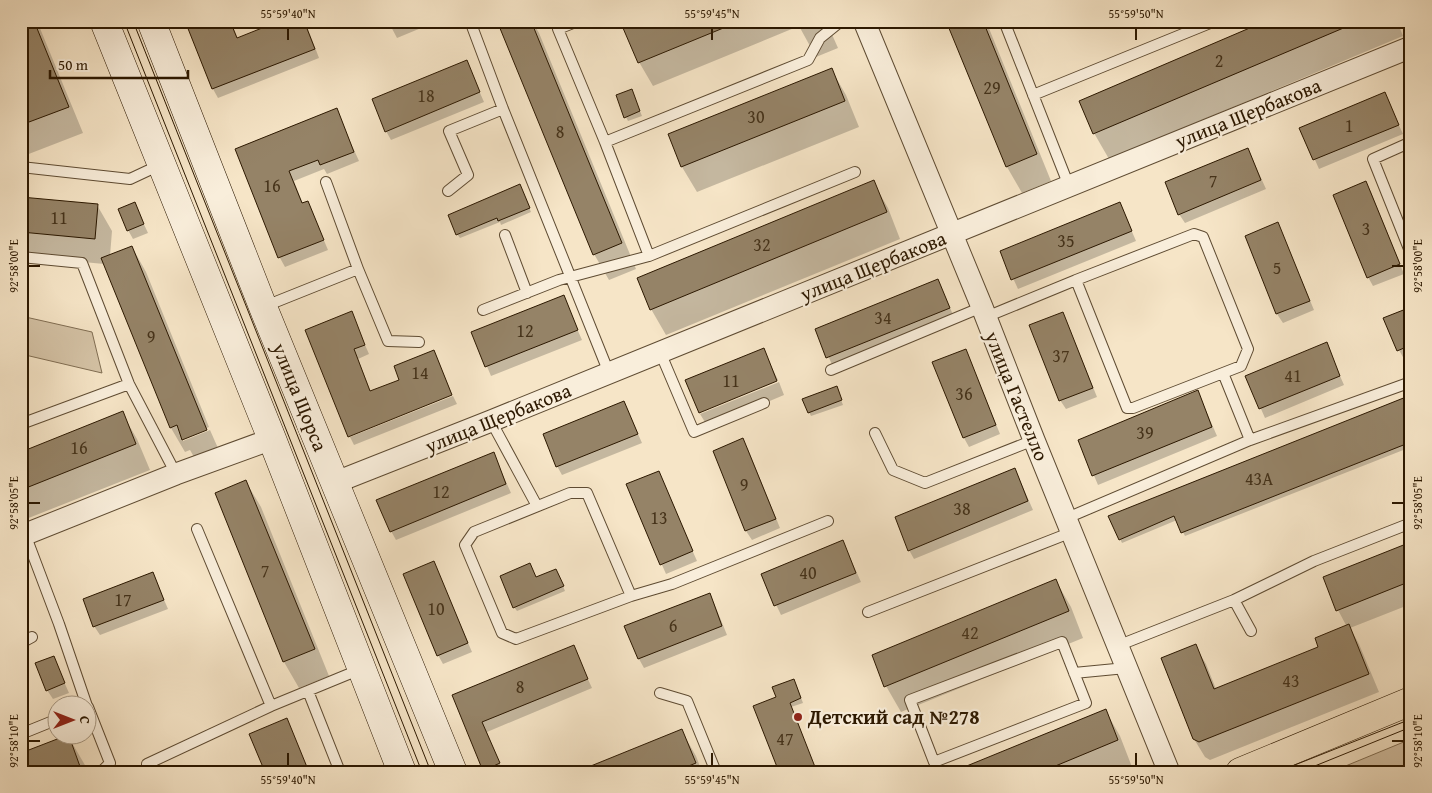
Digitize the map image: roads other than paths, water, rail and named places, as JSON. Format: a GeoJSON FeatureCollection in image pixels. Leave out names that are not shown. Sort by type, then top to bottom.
{"type":"FeatureCollection","features":[{"type":"Feature","properties":{"kind":"main road","name":"улица Щорса"},"geometry":{"type":"LineString","coordinates":[[104,21],[272,439],[402,772]]}},
{"type":"Feature","properties":{"kind":"main road","name":"улица Щорса"},"geometry":{"type":"LineString","coordinates":[[151,21],[263,307],[453,772]]}},
{"type":"Feature","properties":{"kind":"main road"},"geometry":{"type":"LineString","coordinates":[[1240,772],[1411,702]]}},
{"type":"Feature","properties":{"kind":"street","name":"улица Гастелло"},"geometry":{"type":"LineString","coordinates":[[864,21],[984,312],[1169,772]]}},
{"type":"Feature","properties":{"kind":"street","name":"улица Щербакова"},"geometry":{"type":"LineString","coordinates":[[334,483],[1411,47]]}},
{"type":"Feature","properties":{"kind":"street"},"geometry":{"type":"LineString","coordinates":[[23,535],[176,474],[272,439]]}},
{"type":"Feature","properties":{"kind":"lane"},"geometry":{"type":"LineString","coordinates":[[470,21],[503,109],[609,373]]}},
{"type":"Feature","properties":{"kind":"lane"},"geometry":{"type":"LineString","coordinates":[[578,21],[558,29],[605,142],[649,256]]}},
{"type":"Feature","properties":{"kind":"lane"},"geometry":{"type":"LineString","coordinates":[[605,142],[808,60],[820,38],[841,21]]}},
{"type":"Feature","properties":{"kind":"lane"},"geometry":{"type":"LineString","coordinates":[[1004,21],[1069,186]]}},
{"type":"Feature","properties":{"kind":"lane"},"geometry":{"type":"LineString","coordinates":[[1033,96],[1215,21]]}},
{"type":"Feature","properties":{"kind":"lane"},"geometry":{"type":"LineString","coordinates":[[448,191],[468,175],[449,131],[503,109]]}},
{"type":"Feature","properties":{"kind":"lane"},"geometry":{"type":"LineString","coordinates":[[1411,142],[1373,159],[1411,254]]}},
{"type":"Feature","properties":{"kind":"lane"},"geometry":{"type":"LineString","coordinates":[[21,167],[130,179],[162,164]]}},
{"type":"Feature","properties":{"kind":"lane"},"geometry":{"type":"LineString","coordinates":[[483,310],[559,280],[649,256],[855,172]]}},
{"type":"Feature","properties":{"kind":"lane"},"geometry":{"type":"LineString","coordinates":[[326,182],[358,269],[388,341],[419,342]]}},
{"type":"Feature","properties":{"kind":"lane"},"geometry":{"type":"LineString","coordinates":[[831,370],[984,312],[1076,280],[1194,234],[1203,237],[1248,349],[1242,366],[1132,408],[1127,408],[1076,280]]}},
{"type":"Feature","properties":{"kind":"lane"},"geometry":{"type":"LineString","coordinates":[[504,235],[527,293]]}},
{"type":"Feature","properties":{"kind":"lane"},"geometry":{"type":"LineString","coordinates":[[21,257],[82,263],[129,384],[176,474]]}},
{"type":"Feature","properties":{"kind":"lane"},"geometry":{"type":"LineString","coordinates":[[263,307],[358,269]]}},
{"type":"Feature","properties":{"kind":"lane"},"geometry":{"type":"LineString","coordinates":[[660,352],[694,432],[764,403]]}},
{"type":"Feature","properties":{"kind":"lane"},"geometry":{"type":"LineString","coordinates":[[1223,373],[1250,440]]}},
{"type":"Feature","properties":{"kind":"lane"},"geometry":{"type":"LineString","coordinates":[[868,612],[1070,525],[1250,440],[1411,382]]}},
{"type":"Feature","properties":{"kind":"lane"},"geometry":{"type":"LineString","coordinates":[[21,424],[129,384]]}},
{"type":"Feature","properties":{"kind":"lane"},"geometry":{"type":"LineString","coordinates":[[491,421],[537,506]]}},
{"type":"Feature","properties":{"kind":"lane"},"geometry":{"type":"LineString","coordinates":[[875,433],[893,470],[925,483],[1034,440]]}},
{"type":"Feature","properties":{"kind":"lane"},"geometry":{"type":"LineString","coordinates":[[631,596],[587,493],[570,493],[474,532],[465,545],[502,633],[516,639],[631,596],[672,584],[828,521]]}},
{"type":"Feature","properties":{"kind":"lane"},"geometry":{"type":"LineString","coordinates":[[1117,646],[1234,600],[1314,561],[1411,522]]}},
{"type":"Feature","properties":{"kind":"lane"},"geometry":{"type":"LineString","coordinates":[[197,529],[270,706]]}},
{"type":"Feature","properties":{"kind":"lane"},"geometry":{"type":"LineString","coordinates":[[23,535],[59,624],[84,696]]}},
{"type":"Feature","properties":{"kind":"lane"},"geometry":{"type":"LineString","coordinates":[[1234,600],[1251,631]]}},
{"type":"Feature","properties":{"kind":"lane"},"geometry":{"type":"LineString","coordinates":[[21,643],[32,637]]}},
{"type":"Feature","properties":{"kind":"lane"},"geometry":{"type":"LineString","coordinates":[[1062,642],[1074,673],[1086,704],[934,762],[910,700],[1062,642]]}},
{"type":"Feature","properties":{"kind":"lane"},"geometry":{"type":"LineString","coordinates":[[1074,673],[1126,668]]}},
{"type":"Feature","properties":{"kind":"lane"},"geometry":{"type":"LineString","coordinates":[[150,772],[147,764],[270,706],[362,669]]}},
{"type":"Feature","properties":{"kind":"lane"},"geometry":{"type":"LineString","coordinates":[[308,691],[340,772]]}},
{"type":"Feature","properties":{"kind":"lane"},"geometry":{"type":"LineString","coordinates":[[660,693],[687,700],[716,772]]}},
{"type":"Feature","properties":{"kind":"lane"},"geometry":{"type":"LineString","coordinates":[[21,734],[48,723]]}},
{"type":"Feature","properties":{"kind":"lane"},"geometry":{"type":"LineString","coordinates":[[98,734],[110,764],[101,772]]}},
{"type":"Feature","properties":{"kind":"tram line"},"geometry":{"type":"LineString","coordinates":[[124,21],[422,772]]}},
{"type":"Feature","properties":{"kind":"tram line"},"geometry":{"type":"LineString","coordinates":[[133,21],[431,772]]}},
{"type":"Feature","properties":{"kind":"tram line"},"geometry":{"type":"LineString","coordinates":[[1277,772],[1411,719]]}},
{"type":"Feature","properties":{"kind":"tram line"},"geometry":{"type":"LineString","coordinates":[[1300,772],[1411,727]]}},
{"type":"Feature","properties":{"kind":"place","name":"Детский сад №278"},"geometry":{"type":"Point","coordinates":[798,717]}}]}
